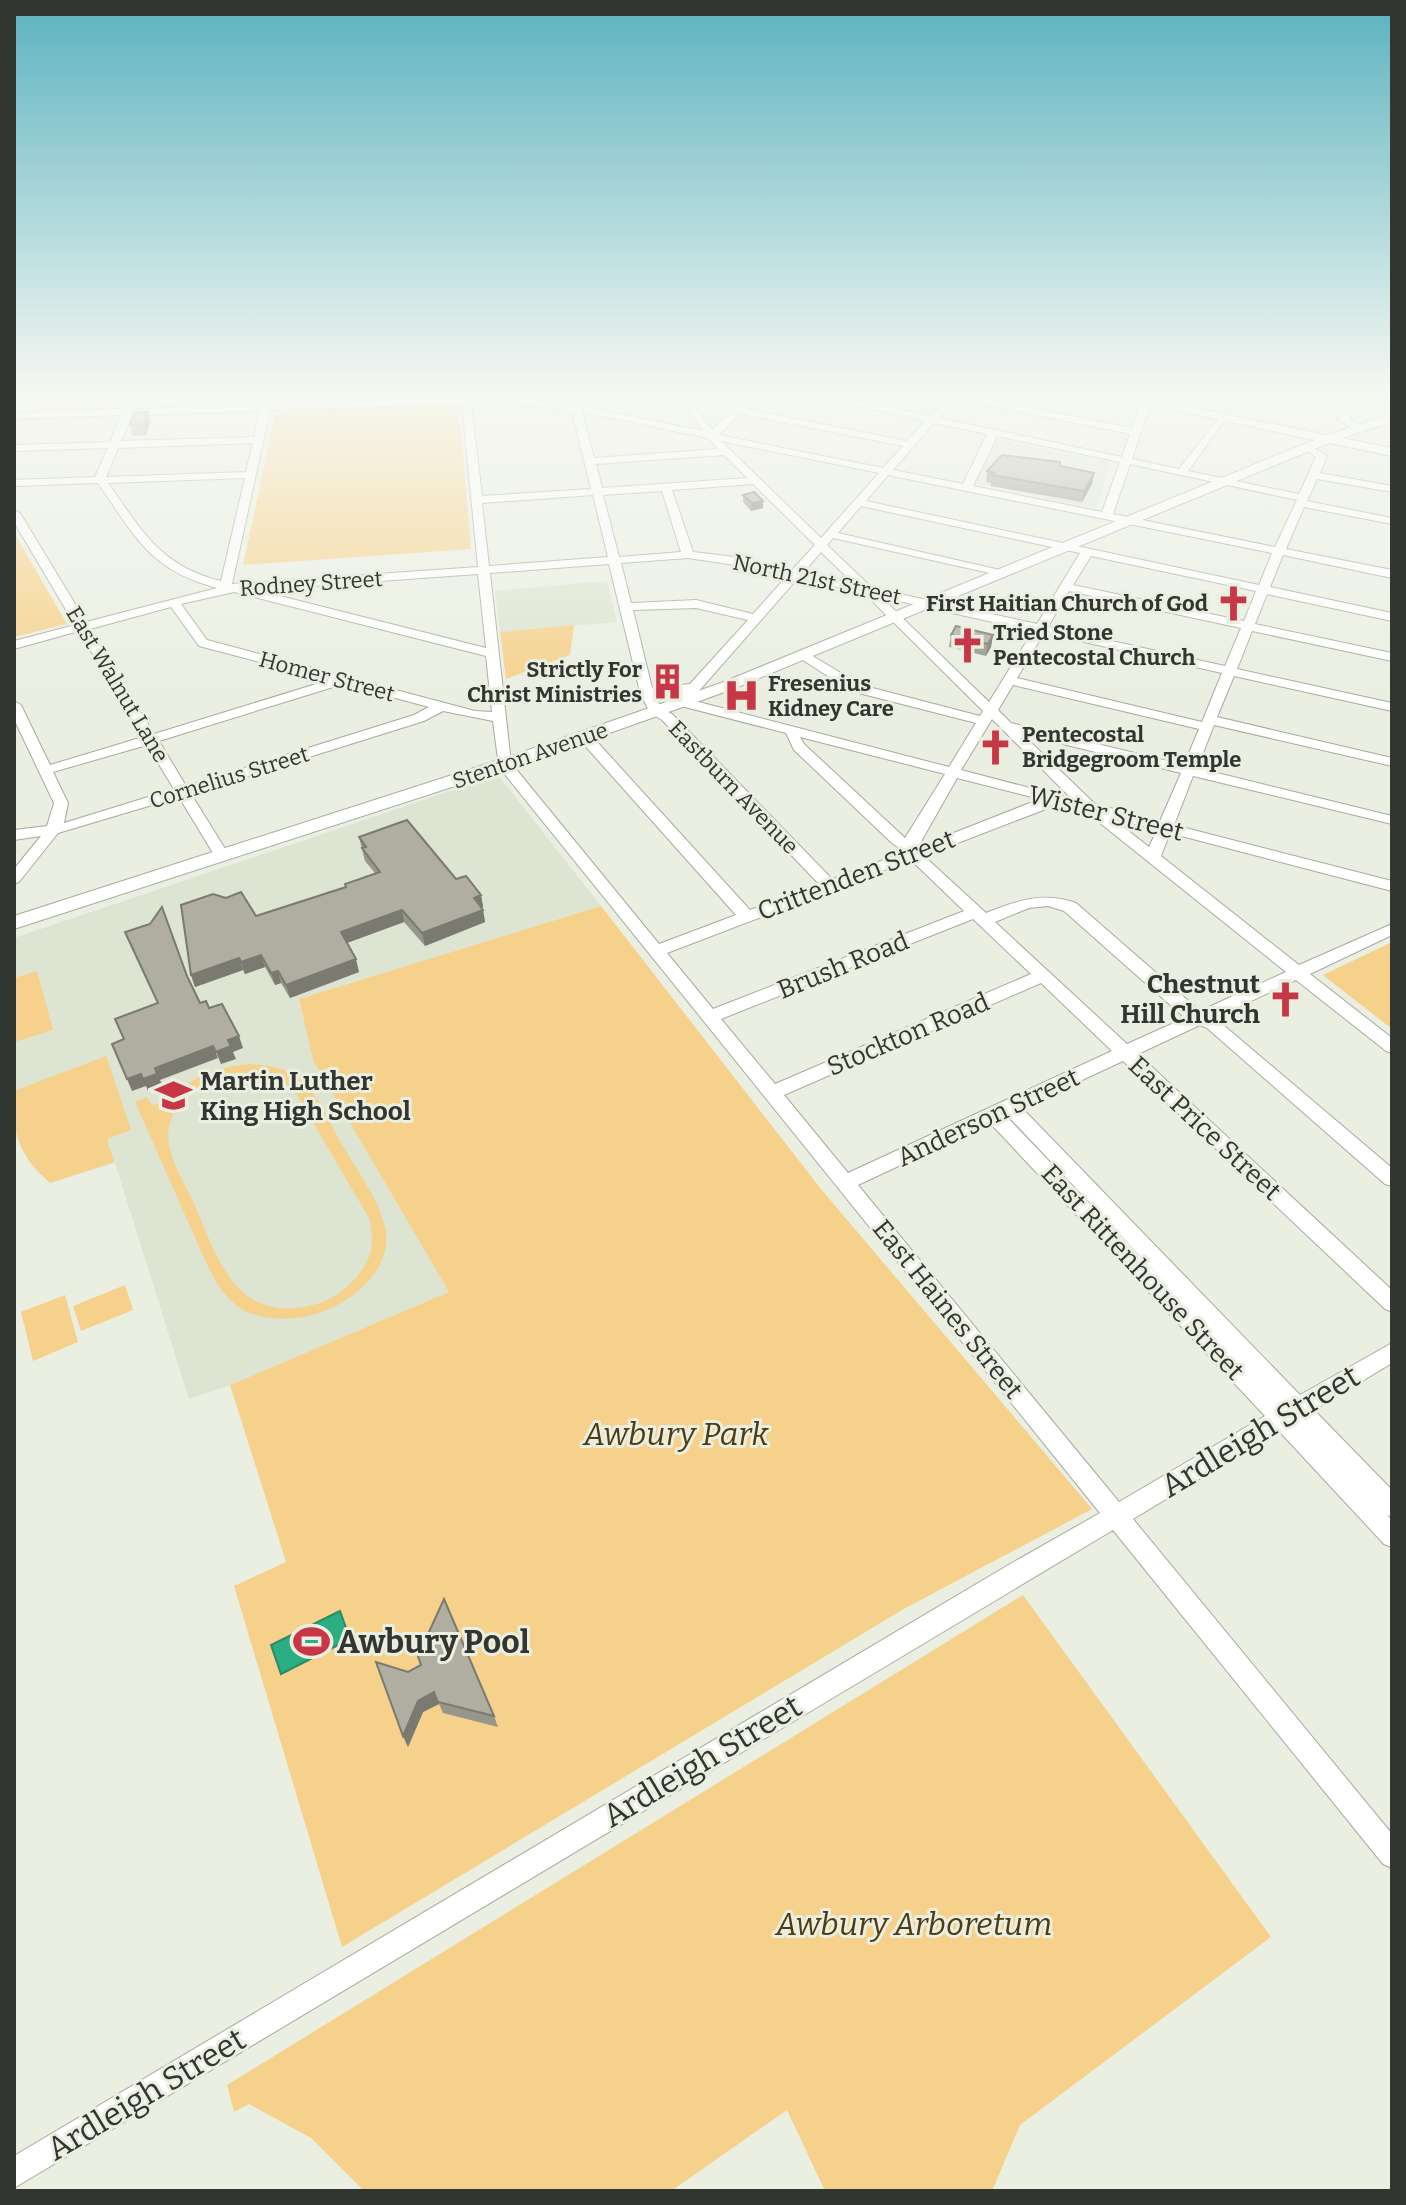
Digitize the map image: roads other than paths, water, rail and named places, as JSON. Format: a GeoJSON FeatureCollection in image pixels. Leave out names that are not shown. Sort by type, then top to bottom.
{"type":"FeatureCollection","features":[{"type":"Feature","properties":{"kind":"main road","name":"Stenton Avenue"},"geometry":{"type":"LineString","coordinates":[[14,923],[504,764],[682,702],[1196,493]]}},
{"type":"Feature","properties":{"kind":"street"},"geometry":{"type":"LineString","coordinates":[[109,493],[151,551],[176,570],[199,581],[225,589],[263,592],[494,654]]}},
{"type":"Feature","properties":{"kind":"street"},"geometry":{"type":"LineString","coordinates":[[225,589],[246,493]]}},
{"type":"Feature","properties":{"kind":"street"},"geometry":{"type":"LineString","coordinates":[[475,493],[504,764]]}},
{"type":"Feature","properties":{"kind":"street"},"geometry":{"type":"LineString","coordinates":[[476,500],[584,493]]}},
{"type":"Feature","properties":{"kind":"street","name":"Eastburn Avenue"},"geometry":{"type":"LineString","coordinates":[[598,493],[647,692],[655,710],[667,717],[829,885]]}},
{"type":"Feature","properties":{"kind":"street"},"geometry":{"type":"LineString","coordinates":[[668,493],[688,555]]}},
{"type":"Feature","properties":{"kind":"street"},"geometry":{"type":"LineString","coordinates":[[771,493],[824,539],[988,716]]}},
{"type":"Feature","properties":{"kind":"street"},"geometry":{"type":"LineString","coordinates":[[682,702],[865,493]]}},
{"type":"Feature","properties":{"kind":"street"},"geometry":{"type":"LineString","coordinates":[[996,493],[1392,574]]}},
{"type":"Feature","properties":{"kind":"street"},"geometry":{"type":"LineString","coordinates":[[1107,515],[1115,493]]}},
{"type":"Feature","properties":{"kind":"street"},"geometry":{"type":"LineString","coordinates":[[1273,493],[1392,521]]}},
{"type":"Feature","properties":{"kind":"street"},"geometry":{"type":"LineString","coordinates":[[1153,857],[1305,493]]}},
{"type":"Feature","properties":{"kind":"street"},"geometry":{"type":"LineString","coordinates":[[857,502],[1392,617]]}},
{"type":"Feature","properties":{"kind":"street","name":"East Walnut Lane"},"geometry":{"type":"LineString","coordinates":[[14,513],[221,855]]}},
{"type":"Feature","properties":{"kind":"street"},"geometry":{"type":"LineString","coordinates":[[824,539],[1003,572]]}},
{"type":"Feature","properties":{"kind":"street"},"geometry":{"type":"LineString","coordinates":[[912,850],[952,773],[1087,552]]}},
{"type":"Feature","properties":{"kind":"street","name":"North 21st Street"},"geometry":{"type":"LineString","coordinates":[[614,560],[688,555],[735,561],[1392,707]]}},
{"type":"Feature","properties":{"kind":"street","name":"Rodney Street"},"geometry":{"type":"LineString","coordinates":[[263,592],[614,560]]}},
{"type":"Feature","properties":{"kind":"street"},"geometry":{"type":"LineString","coordinates":[[199,581],[230,572],[263,592]]}},
{"type":"Feature","properties":{"kind":"street"},"geometry":{"type":"LineString","coordinates":[[194,597],[200,590],[199,581]]}},
{"type":"Feature","properties":{"kind":"street"},"geometry":{"type":"LineString","coordinates":[[1066,587],[1392,657]]}},
{"type":"Feature","properties":{"kind":"street","name":"Rodney Street"},"geometry":{"type":"LineString","coordinates":[[14,645],[225,589]]}},
{"type":"Feature","properties":{"kind":"street","name":"Homer Street"},"geometry":{"type":"LineString","coordinates":[[174,603],[203,643],[441,706],[499,717]]}},
{"type":"Feature","properties":{"kind":"street"},"geometry":{"type":"LineString","coordinates":[[626,607],[696,604],[755,618]]}},
{"type":"Feature","properties":{"kind":"street"},"geometry":{"type":"LineString","coordinates":[[801,655],[856,688],[988,716],[1007,726],[1392,820]]}},
{"type":"Feature","properties":{"kind":"street"},"geometry":{"type":"LineString","coordinates":[[707,675],[719,681],[736,682]]}},
{"type":"Feature","properties":{"kind":"street"},"geometry":{"type":"LineString","coordinates":[[46,770],[315,691],[342,680]]}},
{"type":"Feature","properties":{"kind":"street"},"geometry":{"type":"LineString","coordinates":[[1010,680],[1392,762]]}},
{"type":"Feature","properties":{"kind":"street"},"geometry":{"type":"LineString","coordinates":[[647,692],[695,688]]}},
{"type":"Feature","properties":{"kind":"street","name":"Wister Street"},"geometry":{"type":"LineString","coordinates":[[682,702],[1392,886]]}},
{"type":"Feature","properties":{"kind":"street"},"geometry":{"type":"LineString","coordinates":[[14,705],[61,803],[58,820],[52,830],[14,879]]}},
{"type":"Feature","properties":{"kind":"street","name":"Cornelius Street"},"geometry":{"type":"LineString","coordinates":[[14,835],[52,830],[183,791],[419,718],[441,706]]}},
{"type":"Feature","properties":{"kind":"street"},"geometry":{"type":"LineString","coordinates":[[1007,726],[1090,808],[1392,1047]]}},
{"type":"Feature","properties":{"kind":"street","name":"East Price Street"},"geometry":{"type":"LineString","coordinates":[[793,732],[799,747],[1392,1303]]}},
{"type":"Feature","properties":{"kind":"street"},"geometry":{"type":"LineString","coordinates":[[584,736],[747,917]]}},
{"type":"Feature","properties":{"kind":"street","name":"East Haines Street"},"geometry":{"type":"LineString","coordinates":[[504,764],[659,950],[844,1183],[1392,1855]]}},
{"type":"Feature","properties":{"kind":"street","name":"Crittenden Street"},"geometry":{"type":"LineString","coordinates":[[659,950],[912,850],[1041,806],[1051,798]]}},
{"type":"Feature","properties":{"kind":"street","name":"Brush Road"},"geometry":{"type":"LineString","coordinates":[[710,1017],[980,916],[1035,900],[1059,902],[1076,912],[1190,1013],[1213,1024],[1392,1179]]}},
{"type":"Feature","properties":{"kind":"street","name":"Anderson Street"},"geometry":{"type":"LineString","coordinates":[[844,1183],[1392,929]]}},
{"type":"Feature","properties":{"kind":"street","name":"Stockton Road"},"geometry":{"type":"LineString","coordinates":[[773,1092],[1043,976]]}},
{"type":"Feature","properties":{"kind":"street","name":"East Rittenhouse Street"},"geometry":{"type":"LineString","coordinates":[[1001,1110],[1289,1413],[1392,1536]]}},
{"type":"Feature","properties":{"kind":"street","name":"Ardleigh Street"},"geometry":{"type":"LineString","coordinates":[[14,2173],[999,1583],[1392,1352]]}},
{"type":"Feature","properties":{"kind":"street","name":"East Rittenhouse Street"},"geometry":{"type":"LineString","coordinates":[[1289,1413],[1392,1506]]}},
{"type":"Feature","properties":{"kind":"place","name":"First Haitian Church of God"},"geometry":{"type":"Point","coordinates":[1234,603]}},
{"type":"Feature","properties":{"kind":"place","name":"Tried Stone Pentecostal Church"},"geometry":{"type":"Point","coordinates":[967,645]}},
{"type":"Feature","properties":{"kind":"place","name":"Strictly For Christ Ministries"},"geometry":{"type":"Point","coordinates":[668,682]}},
{"type":"Feature","properties":{"kind":"place","name":"Fresenius Kidney Care"},"geometry":{"type":"Point","coordinates":[742,696]}},
{"type":"Feature","properties":{"kind":"place","name":"Pentecostal Bridgegroom Temple"},"geometry":{"type":"Point","coordinates":[996,747]}},
{"type":"Feature","properties":{"kind":"place","name":"Chestnut Hill Church"},"geometry":{"type":"Point","coordinates":[1286,999]}},
{"type":"Feature","properties":{"kind":"place","name":"Martin Luther King High School"},"geometry":{"type":"Point","coordinates":[174,1096]}},
{"type":"Feature","properties":{"kind":"place","name":"Awbury Pool"},"geometry":{"type":"Point","coordinates":[311,1642]}},
{"type":"Feature","properties":{"kind":"park label","name":"Awbury Park"},"geometry":{"type":"Point","coordinates":[676,1434]}},
{"type":"Feature","properties":{"kind":"park label","name":"Awbury Arboretum"},"geometry":{"type":"Point","coordinates":[914,1924]}}]}
